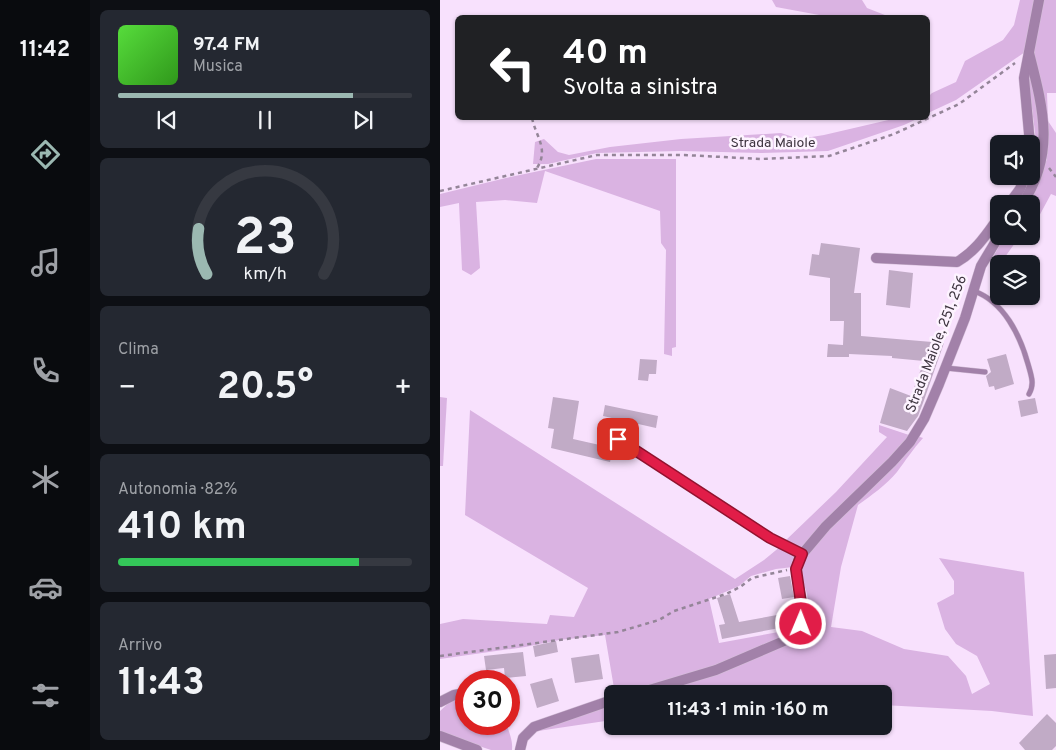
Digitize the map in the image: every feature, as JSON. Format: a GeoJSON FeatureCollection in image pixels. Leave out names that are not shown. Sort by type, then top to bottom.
{"type":"FeatureCollection","features":[{"type":"Feature","properties":{"kind":"street"},"geometry":{"type":"LineString","coordinates":[[1029,135],[1024,78],[1038,0]]}},
{"type":"Feature","properties":{"kind":"street"},"geometry":{"type":"LineString","coordinates":[[1028,195],[1039,169],[1045,144],[1044,122],[1039,92],[1029,54]]}},
{"type":"Feature","properties":{"kind":"street"},"geometry":{"type":"LineString","coordinates":[[876,258],[957,262],[968,256],[978,247],[990,230]]}},
{"type":"Feature","properties":{"kind":"street","name":"Strada Maiole, 251, 256"},"geometry":{"type":"LineString","coordinates":[[796,569],[802,554],[826,526],[910,442],[924,419],[965,318],[981,266],[994,245]]}},
{"type":"Feature","properties":{"kind":"street"},"geometry":{"type":"LineString","coordinates":[[666,685],[716,670],[792,638],[801,624],[802,610],[796,569]]}},
{"type":"Feature","properties":{"kind":"street"},"geometry":{"type":"LineString","coordinates":[[440,702],[455,695]]}},
{"type":"Feature","properties":{"kind":"street"},"geometry":{"type":"LineString","coordinates":[[520,750],[523,738],[534,727],[604,703]]}},
{"type":"Feature","properties":{"kind":"street"},"geometry":{"type":"LineString","coordinates":[[440,736],[477,750]]}},
{"type":"Feature","properties":{"kind":"lane"},"geometry":{"type":"LineString","coordinates":[[974,291],[995,305],[1009,319],[1019,335],[1033,384],[1029,394]]}},
{"type":"Feature","properties":{"kind":"lane"},"geometry":{"type":"LineString","coordinates":[[945,368],[985,372]]}},
{"type":"Feature","properties":{"kind":"lane"},"geometry":{"type":"LineString","coordinates":[[618,439],[770,538],[802,554]]}},
{"type":"Feature","properties":{"kind":"path","name":"Strada Maiole"},"geometry":{"type":"LineString","coordinates":[[930,117],[959,104],[1029,54]]}},
{"type":"Feature","properties":{"kind":"path"},"geometry":{"type":"LineString","coordinates":[[533,120],[541,141],[542,159],[537,168]]}},
{"type":"Feature","properties":{"kind":"path","name":"Strada Maiole"},"geometry":{"type":"LineString","coordinates":[[440,191],[597,155],[684,155],[761,158],[829,156],[894,134],[924,120]]}},
{"type":"Feature","properties":{"kind":"path"},"geometry":{"type":"LineString","coordinates":[[440,656],[618,632],[659,620],[674,611],[726,594],[752,578],[776,571],[796,569]]}},
{"type":"Feature","properties":{"kind":"shaded area"},"geometry":{"type":"Polygon","coordinates":[[[772,0],[862,0],[867,8],[885,15],[819,15],[776,7],[772,0]]]}},
{"type":"Feature","properties":{"kind":"shaded area"},"geometry":{"type":"Polygon","coordinates":[[[1020,0],[1035,0],[1025,52],[956,100],[930,112],[930,95],[956,82],[965,61],[1003,40],[1014,25],[1020,0]]]}},
{"type":"Feature","properties":{"kind":"shaded area"},"geometry":{"type":"Polygon","coordinates":[[[1042,0],[1056,0],[1056,93],[1047,93],[1048,121],[1056,133],[1056,196],[1051,194],[1040,214],[1040,195],[1033,195],[1037,185],[1040,185],[1040,178],[1047,159],[1040,151],[1040,135],[1035,135],[1028,77],[1042,0]]]}},
{"type":"Feature","properties":{"kind":"shaded area"},"geometry":{"type":"Polygon","coordinates":[[[888,120],[915,120],[828,151],[597,153],[548,164],[533,164],[535,142],[544,139],[558,152],[569,155],[610,147],[681,139],[781,133],[799,139],[888,120]]]}},
{"type":"Feature","properties":{"kind":"shaded area"},"geometry":{"type":"Polygon","coordinates":[[[596,159],[676,159],[676,347],[672,348],[672,356],[664,354],[666,250],[661,243],[660,211],[545,171],[537,203],[505,200],[476,202],[480,268],[471,275],[462,270],[459,203],[440,207],[440,194],[596,159]]]}},
{"type":"Feature","properties":{"kind":"shaded area"},"geometry":{"type":"Polygon","coordinates":[[[1000,245],[1014,245],[1006,255],[994,255],[1000,245]]]}},
{"type":"Feature","properties":{"kind":"shaded area"},"geometry":{"type":"Polygon","coordinates":[[[440,397],[447,398],[443,466],[440,466],[440,397]]]}},
{"type":"Feature","properties":{"kind":"shaded area"},"geometry":{"type":"Polygon","coordinates":[[[470,410],[735,579],[781,546],[799,554],[793,567],[776,569],[751,576],[739,586],[709,599],[719,643],[795,629],[789,636],[688,677],[661,685],[613,685],[605,635],[559,640],[525,647],[440,659],[440,624],[463,619],[547,624],[550,615],[574,617],[588,588],[465,515],[470,410]]]}},
{"type":"Feature","properties":{"kind":"shaded area"},"geometry":{"type":"Polygon","coordinates":[[[879,425],[909,435],[908,439],[801,551],[784,542],[836,492],[887,437],[879,432],[879,425]]]}},
{"type":"Feature","properties":{"kind":"shaded area"},"geometry":{"type":"Polygon","coordinates":[[[917,436],[923,438],[884,486],[858,505],[841,567],[831,627],[862,631],[904,649],[948,656],[966,676],[972,694],[990,684],[977,656],[956,644],[945,629],[937,603],[954,594],[954,581],[939,558],[1024,572],[1033,716],[992,711],[892,705],[892,685],[675,685],[718,672],[805,625],[809,609],[807,594],[799,569],[804,555],[917,436]]]}},
{"type":"Feature","properties":{"kind":"shaded area"},"geometry":{"type":"Polygon","coordinates":[[[455,700],[455,735],[510,735],[512,750],[491,750],[440,733],[440,711],[455,700]]]}},
{"type":"Feature","properties":{"kind":"shaded area"},"geometry":{"type":"Polygon","coordinates":[[[604,706],[604,721],[538,731],[541,728],[604,706]]]}},
{"type":"Feature","properties":{"kind":"building"},"geometry":{"type":"Polygon","coordinates":[[[821,243],[860,248],[854,293],[861,293],[861,336],[944,343],[918,416],[907,431],[880,423],[890,388],[911,396],[924,361],[892,358],[892,356],[849,354],[849,357],[827,357],[828,344],[843,345],[844,321],[830,321],[830,278],[809,275],[812,254],[819,255],[821,243]]]}},
{"type":"Feature","properties":{"kind":"building"},"geometry":{"type":"Polygon","coordinates":[[[889,270],[913,273],[910,308],[886,305],[889,270]]]}},
{"type":"Feature","properties":{"kind":"building"},"geometry":{"type":"Polygon","coordinates":[[[1006,354],[1014,384],[995,390],[994,386],[989,387],[986,376],[991,372],[987,359],[1006,354]]]}},
{"type":"Feature","properties":{"kind":"building"},"geometry":{"type":"Polygon","coordinates":[[[640,359],[657,360],[656,374],[649,374],[648,381],[638,380],[640,359]]]}},
{"type":"Feature","properties":{"kind":"building"},"geometry":{"type":"Polygon","coordinates":[[[553,397],[579,401],[573,439],[613,448],[610,462],[551,448],[554,429],[548,428],[553,397]]]}},
{"type":"Feature","properties":{"kind":"building"},"geometry":{"type":"Polygon","coordinates":[[[1035,398],[1038,413],[1021,417],[1018,401],[1035,398]]]}},
{"type":"Feature","properties":{"kind":"building"},"geometry":{"type":"Polygon","coordinates":[[[605,405],[658,416],[656,428],[603,416],[605,405]]]}},
{"type":"Feature","properties":{"kind":"building"},"geometry":{"type":"Polygon","coordinates":[[[790,576],[794,597],[782,599],[778,578],[790,576]]]}},
{"type":"Feature","properties":{"kind":"building"},"geometry":{"type":"Polygon","coordinates":[[[730,594],[739,622],[788,613],[790,626],[722,639],[719,625],[725,624],[717,598],[730,594]]]}},
{"type":"Feature","properties":{"kind":"building"},"geometry":{"type":"Polygon","coordinates":[[[556,641],[558,652],[535,657],[533,646],[556,641]]]}},
{"type":"Feature","properties":{"kind":"building"},"geometry":{"type":"Polygon","coordinates":[[[523,652],[526,676],[520,677],[520,670],[504,670],[504,668],[486,670],[484,656],[523,652]]]}},
{"type":"Feature","properties":{"kind":"building"},"geometry":{"type":"Polygon","coordinates":[[[599,654],[603,679],[575,683],[571,658],[599,654]]]}},
{"type":"Feature","properties":{"kind":"building"},"geometry":{"type":"Polygon","coordinates":[[[1056,654],[1056,688],[1046,689],[1044,655],[1056,654]]]}},
{"type":"Feature","properties":{"kind":"building"},"geometry":{"type":"Polygon","coordinates":[[[552,678],[559,701],[537,708],[530,684],[552,678]]]}},
{"type":"Feature","properties":{"kind":"building"},"geometry":{"type":"Polygon","coordinates":[[[1047,714],[1056,723],[1056,746],[1052,750],[1025,750],[1019,743],[1047,714]]]}},
{"type":"Feature","properties":{"kind":"route"},"geometry":{"type":"LineString","coordinates":[[618,439],[770,538],[802,554],[796,569],[801,596],[801,624]]}}]}
